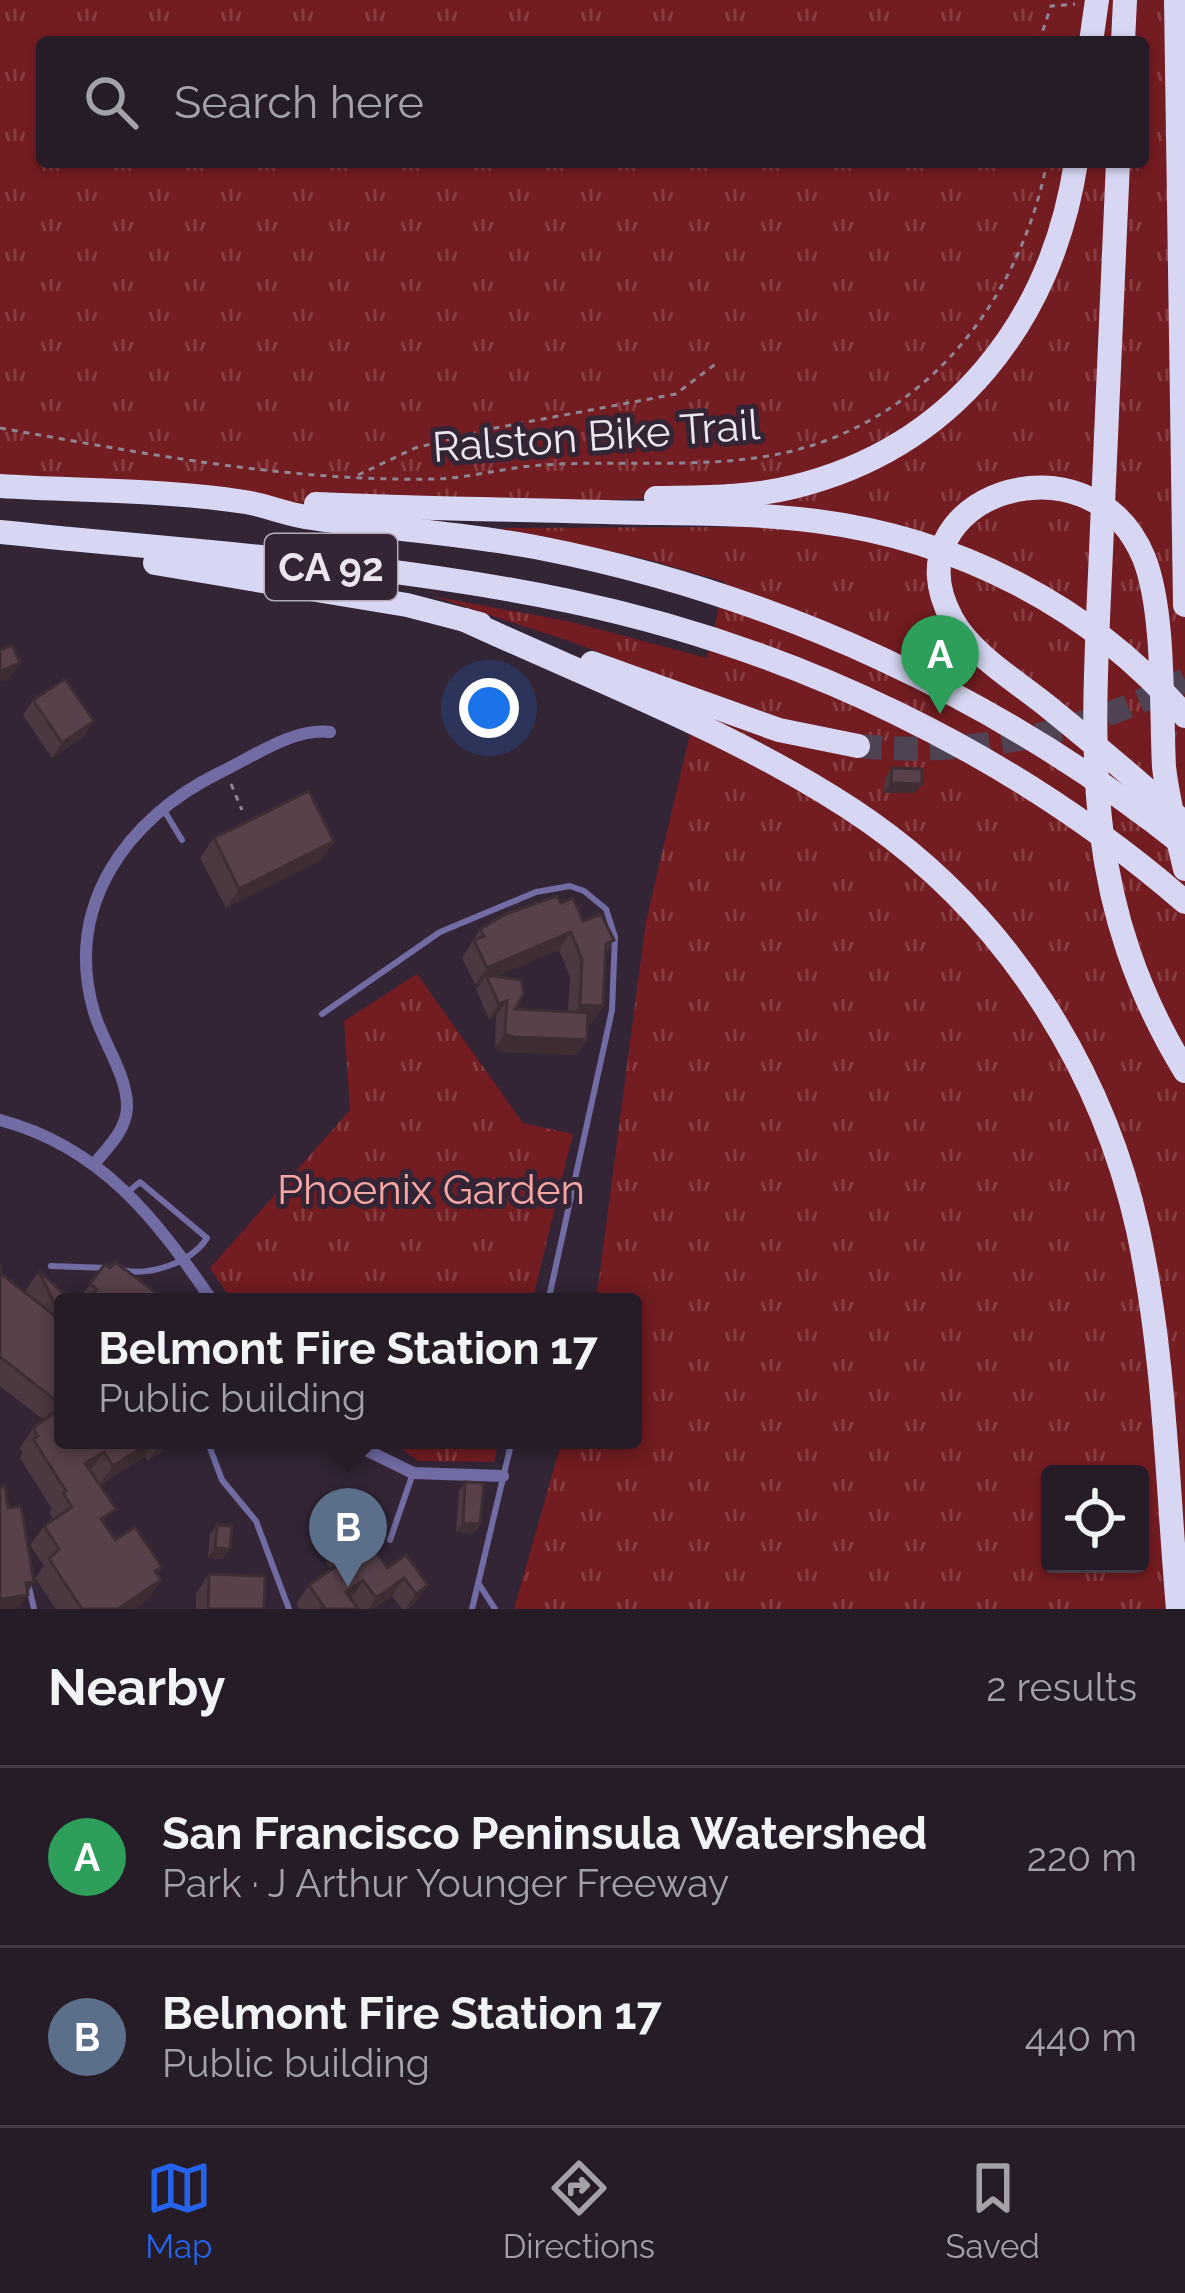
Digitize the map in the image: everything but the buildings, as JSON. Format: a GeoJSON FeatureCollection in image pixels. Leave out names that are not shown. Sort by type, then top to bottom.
{"type":"FeatureCollection","features":[{"type":"Feature","properties":{"kind":"highway"},"geometry":{"type":"LineString","coordinates":[[1092,36],[1096,0]]}},
{"type":"Feature","properties":{"kind":"highway"},"geometry":{"type":"LineString","coordinates":[[1123,36],[1125,0]]}},
{"type":"Feature","properties":{"kind":"highway"},"geometry":{"type":"LineString","coordinates":[[1176,0],[1185,605]]}},
{"type":"Feature","properties":{"kind":"highway"},"geometry":{"type":"LineString","coordinates":[[460,507],[761,493],[822,478],[878,455],[945,411],[1011,338],[1051,264],[1075,168]]}},
{"type":"Feature","properties":{"kind":"highway"},"geometry":{"type":"LineString","coordinates":[[1118,168],[1094,752],[1100,834],[1130,954],[1185,1071]]}},
{"type":"Feature","properties":{"kind":"highway","name":"CA 92"},"geometry":{"type":"LineString","coordinates":[[0,486],[245,502],[303,517],[448,533],[558,552],[651,575],[775,615],[876,656],[995,717],[1084,772],[1185,846]]}},
{"type":"Feature","properties":{"kind":"highway"},"geometry":{"type":"LineString","coordinates":[[1185,824],[1124,768],[980,652],[955,624],[942,592],[942,564],[950,537],[974,507],[1012,488],[1056,488],[1093,500],[1131,534],[1153,592],[1167,790],[1185,869]]}},
{"type":"Feature","properties":{"kind":"highway"},"geometry":{"type":"LineString","coordinates":[[245,502],[768,517],[846,525],[911,541],[983,567],[1065,610],[1130,659],[1185,716]]}},
{"type":"Feature","properties":{"kind":"highway"},"geometry":{"type":"LineString","coordinates":[[0,535],[15,543],[392,602],[465,620],[765,726],[858,746]]}},
{"type":"Feature","properties":{"kind":"highway","name":"CA 92"},"geometry":{"type":"LineString","coordinates":[[0,535],[472,583],[686,631],[825,681],[957,745],[1082,822],[1185,902]]}},
{"type":"Feature","properties":{"kind":"highway"},"geometry":{"type":"LineString","coordinates":[[465,620],[785,770],[858,814],[953,892],[1021,971],[1085,1078],[1110,1135],[1134,1214],[1159,1355],[1178,1609]]}},
{"type":"Feature","properties":{"kind":"street"},"geometry":{"type":"LineString","coordinates":[[95,1163],[119,1132],[127,1106],[122,1079],[89,992],[91,928],[100,890],[116,856],[136,830],[193,787],[307,732],[330,731]]}},
{"type":"Feature","properties":{"kind":"street"},"geometry":{"type":"LineString","coordinates":[[0,1120],[47,1136],[95,1163],[128,1192],[206,1293]]}},
{"type":"Feature","properties":{"kind":"street"},"geometry":{"type":"LineString","coordinates":[[361,1449],[413,1473],[503,1476]]}},
{"type":"Feature","properties":{"kind":"lane"},"geometry":{"type":"LineString","coordinates":[[163,808],[182,840]]}},
{"type":"Feature","properties":{"kind":"lane"},"geometry":{"type":"LineString","coordinates":[[322,1014],[440,932],[536,892],[570,886],[606,909],[616,937],[612,1010],[550,1293]]}},
{"type":"Feature","properties":{"kind":"lane"},"geometry":{"type":"LineString","coordinates":[[51,1266],[139,1274],[193,1256],[207,1238],[140,1182],[128,1192]]}},
{"type":"Feature","properties":{"kind":"lane"},"geometry":{"type":"LineString","coordinates":[[210,1449],[222,1480],[256,1520],[289,1609]]}},
{"type":"Feature","properties":{"kind":"lane"},"geometry":{"type":"LineString","coordinates":[[472,1609],[510,1449]]}},
{"type":"Feature","properties":{"kind":"lane"},"geometry":{"type":"LineString","coordinates":[[390,1540],[413,1473]]}},
{"type":"Feature","properties":{"kind":"lane"},"geometry":{"type":"LineString","coordinates":[[25,1565],[34,1609]]}},
{"type":"Feature","properties":{"kind":"lane"},"geometry":{"type":"LineString","coordinates":[[478,1584],[495,1609]]}},
{"type":"Feature","properties":{"kind":"path"},"geometry":{"type":"LineString","coordinates":[[1040,36],[1046,11],[1055,4]]}},
{"type":"Feature","properties":{"kind":"path","name":"Ralston Bike Trail"},"geometry":{"type":"LineString","coordinates":[[0,428],[243,467],[437,479],[547,464],[704,463],[778,454],[849,432],[913,393],[976,329],[1019,251],[1045,168]]}},
{"type":"Feature","properties":{"kind":"path"},"geometry":{"type":"LineString","coordinates":[[352,476],[415,448],[676,394],[718,362]]}},
{"type":"Feature","properties":{"kind":"path"},"geometry":{"type":"LineString","coordinates":[[228,779],[242,810]]}},
{"type":"Feature","properties":{"kind":"green space"},"geometry":{"type":"Polygon","coordinates":[[[0,0],[1185,0],[1185,1609],[514,1609],[559,1449],[642,1449],[642,1293],[597,1293],[646,921],[700,691],[432,596],[572,622],[707,658],[725,582],[642,558],[498,528],[738,527],[746,495],[418,507],[245,502],[0,486],[0,0]]]}},
{"type":"Feature","properties":{"kind":"green space","name":"Phoenix Garden"},"geometry":{"type":"Polygon","coordinates":[[[417,974],[523,1123],[573,1134],[534,1293],[227,1293],[210,1268],[350,1110],[344,1021],[417,974]]]}},
{"type":"Feature","properties":{"kind":"green space"},"geometry":{"type":"Polygon","coordinates":[[[401,1449],[497,1449],[494,1462],[418,1461],[401,1449]]]}},
{"type":"Feature","properties":{"kind":"tunnel"},"geometry":{"type":"LineString","coordinates":[[858,746],[944,748],[1026,737],[1106,715],[1185,680]]}},
{"type":"Feature","properties":{"kind":"place","name":"San Francisco Peninsula Watershed"},"geometry":{"type":"Point","coordinates":[940,714]}},
{"type":"Feature","properties":{"kind":"place","name":"Belmont Fire Station 17"},"geometry":{"type":"Point","coordinates":[348,1587]}}]}
